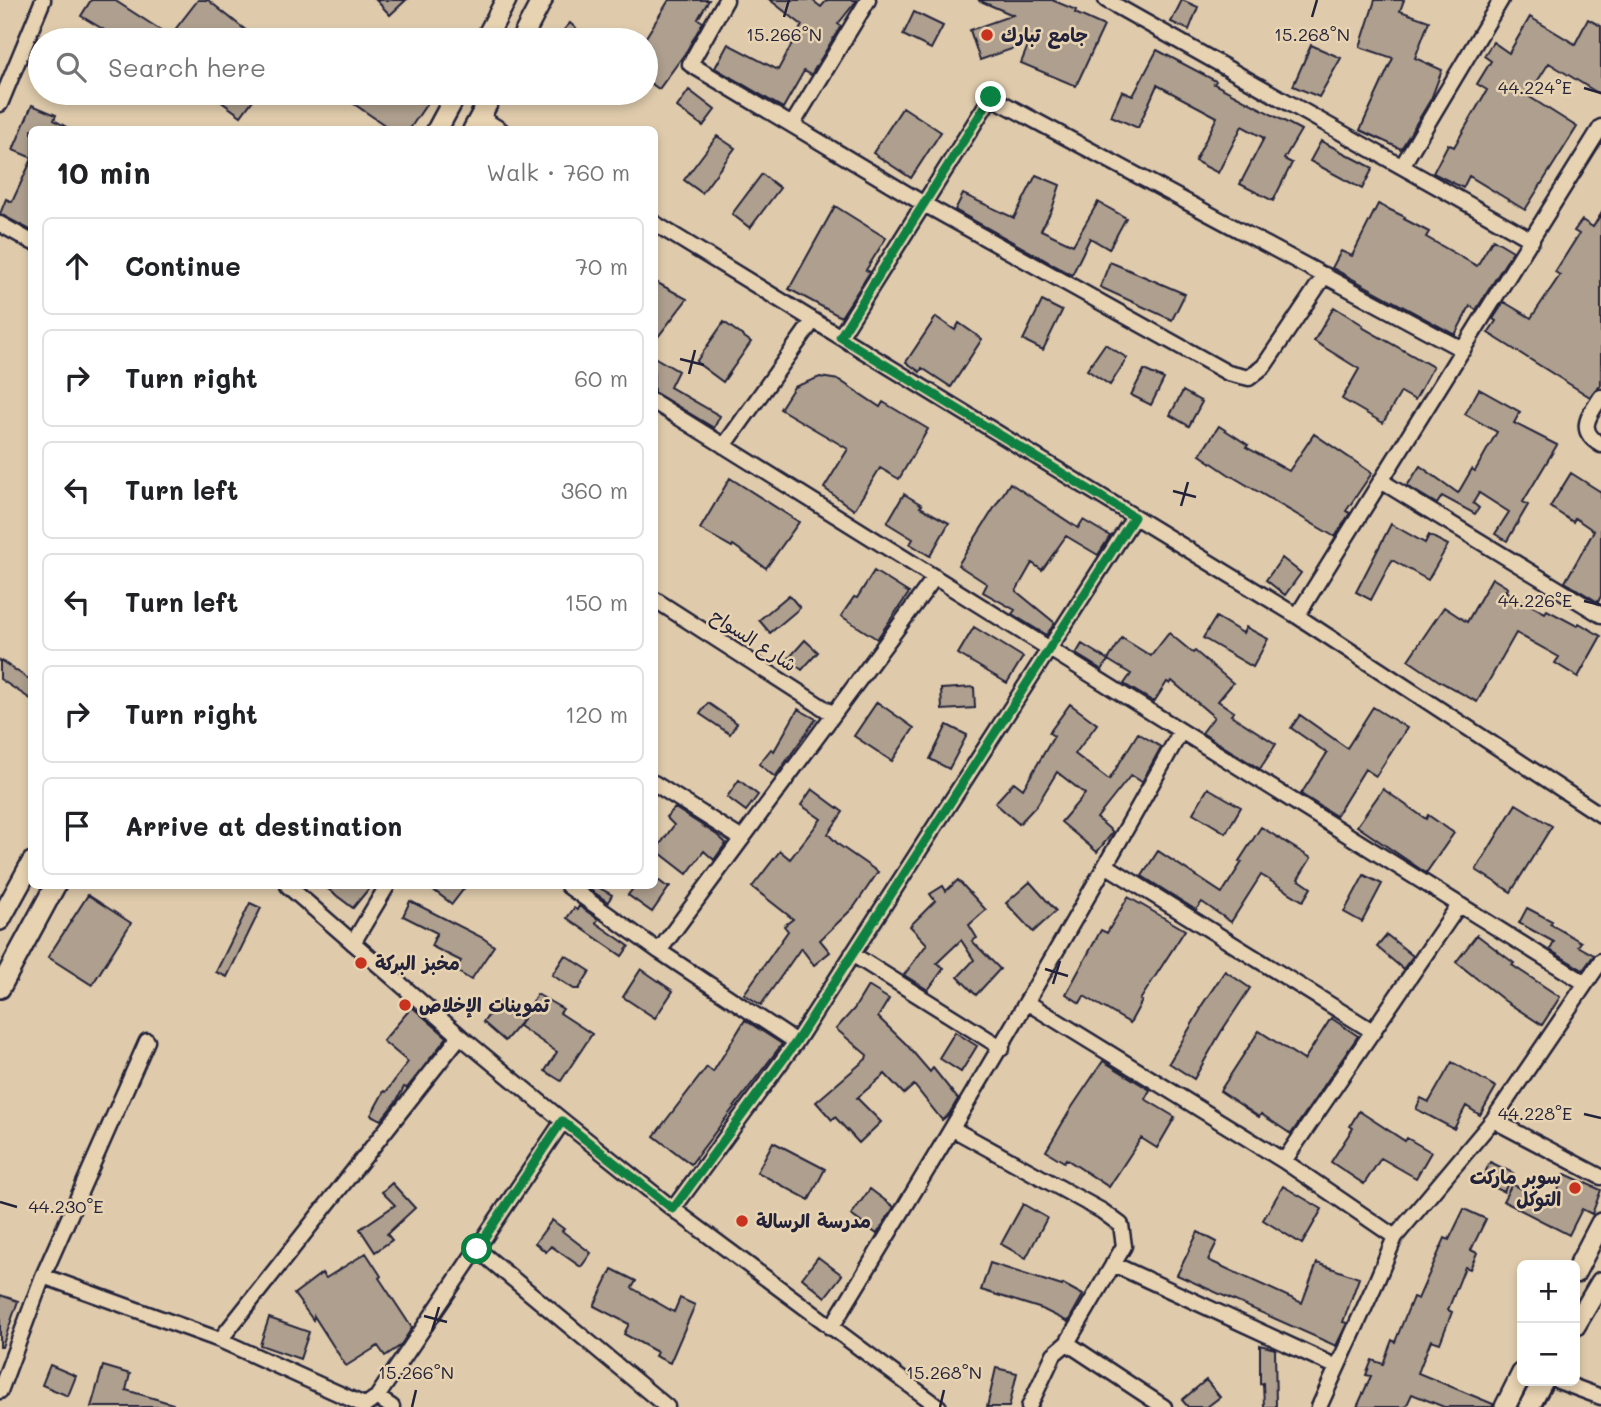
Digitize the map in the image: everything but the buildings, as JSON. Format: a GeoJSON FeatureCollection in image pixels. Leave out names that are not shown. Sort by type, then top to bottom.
{"type":"FeatureCollection","features":[{"type":"Feature","properties":{"kind":"street"},"geometry":{"type":"LineString","coordinates":[[31,28],[43,0]]}},
{"type":"Feature","properties":{"kind":"street"},"geometry":{"type":"LineString","coordinates":[[491,28],[506,0]]}},
{"type":"Feature","properties":{"kind":"street"},"geometry":{"type":"LineString","coordinates":[[527,28],[542,0]]}},
{"type":"Feature","properties":{"kind":"street"},"geometry":{"type":"LineString","coordinates":[[726,0],[690,64],[924,204],[1228,373],[1249,378],[1264,366],[1325,275]]}},
{"type":"Feature","properties":{"kind":"street"},"geometry":{"type":"LineString","coordinates":[[792,125],[867,0]]}},
{"type":"Feature","properties":{"kind":"street"},"geometry":{"type":"LineString","coordinates":[[1107,0],[1532,240]]}},
{"type":"Feature","properties":{"kind":"street"},"geometry":{"type":"LineString","coordinates":[[1402,166],[1499,4],[1483,0]]}},
{"type":"Feature","properties":{"kind":"street"},"geometry":{"type":"LineString","coordinates":[[0,104],[28,36]]}},
{"type":"Feature","properties":{"kind":"street"},"geometry":{"type":"LineString","coordinates":[[840,337],[991,97],[1463,350]]}},
{"type":"Feature","properties":{"kind":"street"},"geometry":{"type":"LineString","coordinates":[[439,126],[451,105]]}},
{"type":"Feature","properties":{"kind":"street"},"geometry":{"type":"LineString","coordinates":[[461,105],[476,123],[486,105]]}},
{"type":"Feature","properties":{"kind":"street"},"geometry":{"type":"LineString","coordinates":[[1297,616],[1601,127]]}},
{"type":"Feature","properties":{"kind":"street"},"geometry":{"type":"LineString","coordinates":[[0,224],[28,240]]}},
{"type":"Feature","properties":{"kind":"street"},"geometry":{"type":"LineString","coordinates":[[658,225],[1297,616],[1601,815]]}},
{"type":"Feature","properties":{"kind":"street"},"geometry":{"type":"LineString","coordinates":[[724,446],[813,321]]}},
{"type":"Feature","properties":{"kind":"street"},"geometry":{"type":"LineString","coordinates":[[1601,397],[1587,418],[1586,428],[1592,439],[1601,445]]}},
{"type":"Feature","properties":{"kind":"street"},"geometry":{"type":"LineString","coordinates":[[658,405],[1585,984]]}},
{"type":"Feature","properties":{"kind":"street"},"geometry":{"type":"LineString","coordinates":[[1381,481],[1601,615]]}},
{"type":"Feature","properties":{"kind":"street"},"geometry":{"type":"LineString","coordinates":[[673,1209],[796,1042],[1134,517]]}},
{"type":"Feature","properties":{"kind":"street"},"geometry":{"type":"LineString","coordinates":[[659,951],[935,577]]}},
{"type":"Feature","properties":{"kind":"street","name":"شارع السواح"},"geometry":{"type":"LineString","coordinates":[[658,602],[833,714]]}},
{"type":"Feature","properties":{"kind":"street"},"geometry":{"type":"LineString","coordinates":[[831,1328],[1002,1048],[1181,732]]}},
{"type":"Feature","properties":{"kind":"street"},"geometry":{"type":"LineString","coordinates":[[658,786],[743,839]]}},
{"type":"Feature","properties":{"kind":"street"},"geometry":{"type":"LineString","coordinates":[[1107,866],[1374,1032]]}},
{"type":"Feature","properties":{"kind":"street"},"geometry":{"type":"LineString","coordinates":[[0,920],[28,869]]}},
{"type":"Feature","properties":{"kind":"street"},"geometry":{"type":"LineString","coordinates":[[0,988],[53,889]]}},
{"type":"Feature","properties":{"kind":"street"},"geometry":{"type":"LineString","coordinates":[[291,889],[562,1121],[673,1209],[939,1407]]}},
{"type":"Feature","properties":{"kind":"street"},"geometry":{"type":"LineString","coordinates":[[353,943],[385,889]]}},
{"type":"Feature","properties":{"kind":"street"},"geometry":{"type":"LineString","coordinates":[[572,889],[659,951],[796,1042]]}},
{"type":"Feature","properties":{"kind":"street"},"geometry":{"type":"LineString","coordinates":[[1284,1161],[1459,905]]}},
{"type":"Feature","properties":{"kind":"street"},"geometry":{"type":"LineString","coordinates":[[852,954],[1002,1048]]}},
{"type":"Feature","properties":{"kind":"street"},"geometry":{"type":"LineString","coordinates":[[1320,1407],[1395,1237],[1493,1119],[1601,961]]}},
{"type":"Feature","properties":{"kind":"street"},"geometry":{"type":"LineString","coordinates":[[1028,1003],[1284,1161],[1395,1237]]}},
{"type":"Feature","properties":{"kind":"street"},"geometry":{"type":"LineString","coordinates":[[220,1340],[460,1036]]}},
{"type":"Feature","properties":{"kind":"street"},"geometry":{"type":"LineString","coordinates":[[0,1391],[43,1276],[148,1041]]}},
{"type":"Feature","properties":{"kind":"street"},"geometry":{"type":"LineString","coordinates":[[1493,1119],[1601,1177]]}},
{"type":"Feature","properties":{"kind":"street"},"geometry":{"type":"LineString","coordinates":[[368,1403],[477,1249],[562,1121]]}},
{"type":"Feature","properties":{"kind":"street"},"geometry":{"type":"LineString","coordinates":[[953,1129],[1101,1211],[1121,1225],[1124,1246],[1067,1343],[1054,1354],[1029,1407]]}},
{"type":"Feature","properties":{"kind":"street"},"geometry":{"type":"LineString","coordinates":[[1580,1263],[1601,1223]]}},
{"type":"Feature","properties":{"kind":"street"},"geometry":{"type":"LineString","coordinates":[[477,1249],[667,1407]]}},
{"type":"Feature","properties":{"kind":"street"},"geometry":{"type":"LineString","coordinates":[[1113,1264],[1337,1367]]}},
{"type":"Feature","properties":{"kind":"street"},"geometry":{"type":"LineString","coordinates":[[43,1276],[220,1340],[368,1403],[392,1407]]}},
{"type":"Feature","properties":{"kind":"street"},"geometry":{"type":"LineString","coordinates":[[1577,1323],[1601,1282]]}},
{"type":"Feature","properties":{"kind":"street"},"geometry":{"type":"LineString","coordinates":[[1067,1343],[1164,1407]]}},
{"type":"Feature","properties":{"kind":"street"},"geometry":{"type":"LineString","coordinates":[[1505,1407],[1517,1383]]}},
{"type":"Feature","properties":{"kind":"street"},"geometry":{"type":"LineString","coordinates":[[1530,1407],[1540,1386]]}},
{"type":"Feature","properties":{"kind":"street"},"geometry":{"type":"LineString","coordinates":[[1571,1386],[1601,1397]]}},
{"type":"Feature","properties":{"kind":"place","name":"جامع تبارك"},"geometry":{"type":"Point","coordinates":[987,35]}},
{"type":"Feature","properties":{"kind":"place","name":"مخبز البركة"},"geometry":{"type":"Point","coordinates":[361,963]}},
{"type":"Feature","properties":{"kind":"place","name":"تموينات الإخلاص"},"geometry":{"type":"Point","coordinates":[405,1005]}},
{"type":"Feature","properties":{"kind":"place","name":"سوبر ماركت التوكل"},"geometry":{"type":"Point","coordinates":[1575,1188]}},
{"type":"Feature","properties":{"kind":"place","name":"مدرسة الرسالة"},"geometry":{"type":"Point","coordinates":[742,1221]}},
{"type":"Feature","properties":{"kind":"route"},"geometry":{"type":"LineString","coordinates":[[477,1249],[562,1121],[673,1209],[796,1042],[1134,517],[840,337],[991,97]]}}]}
